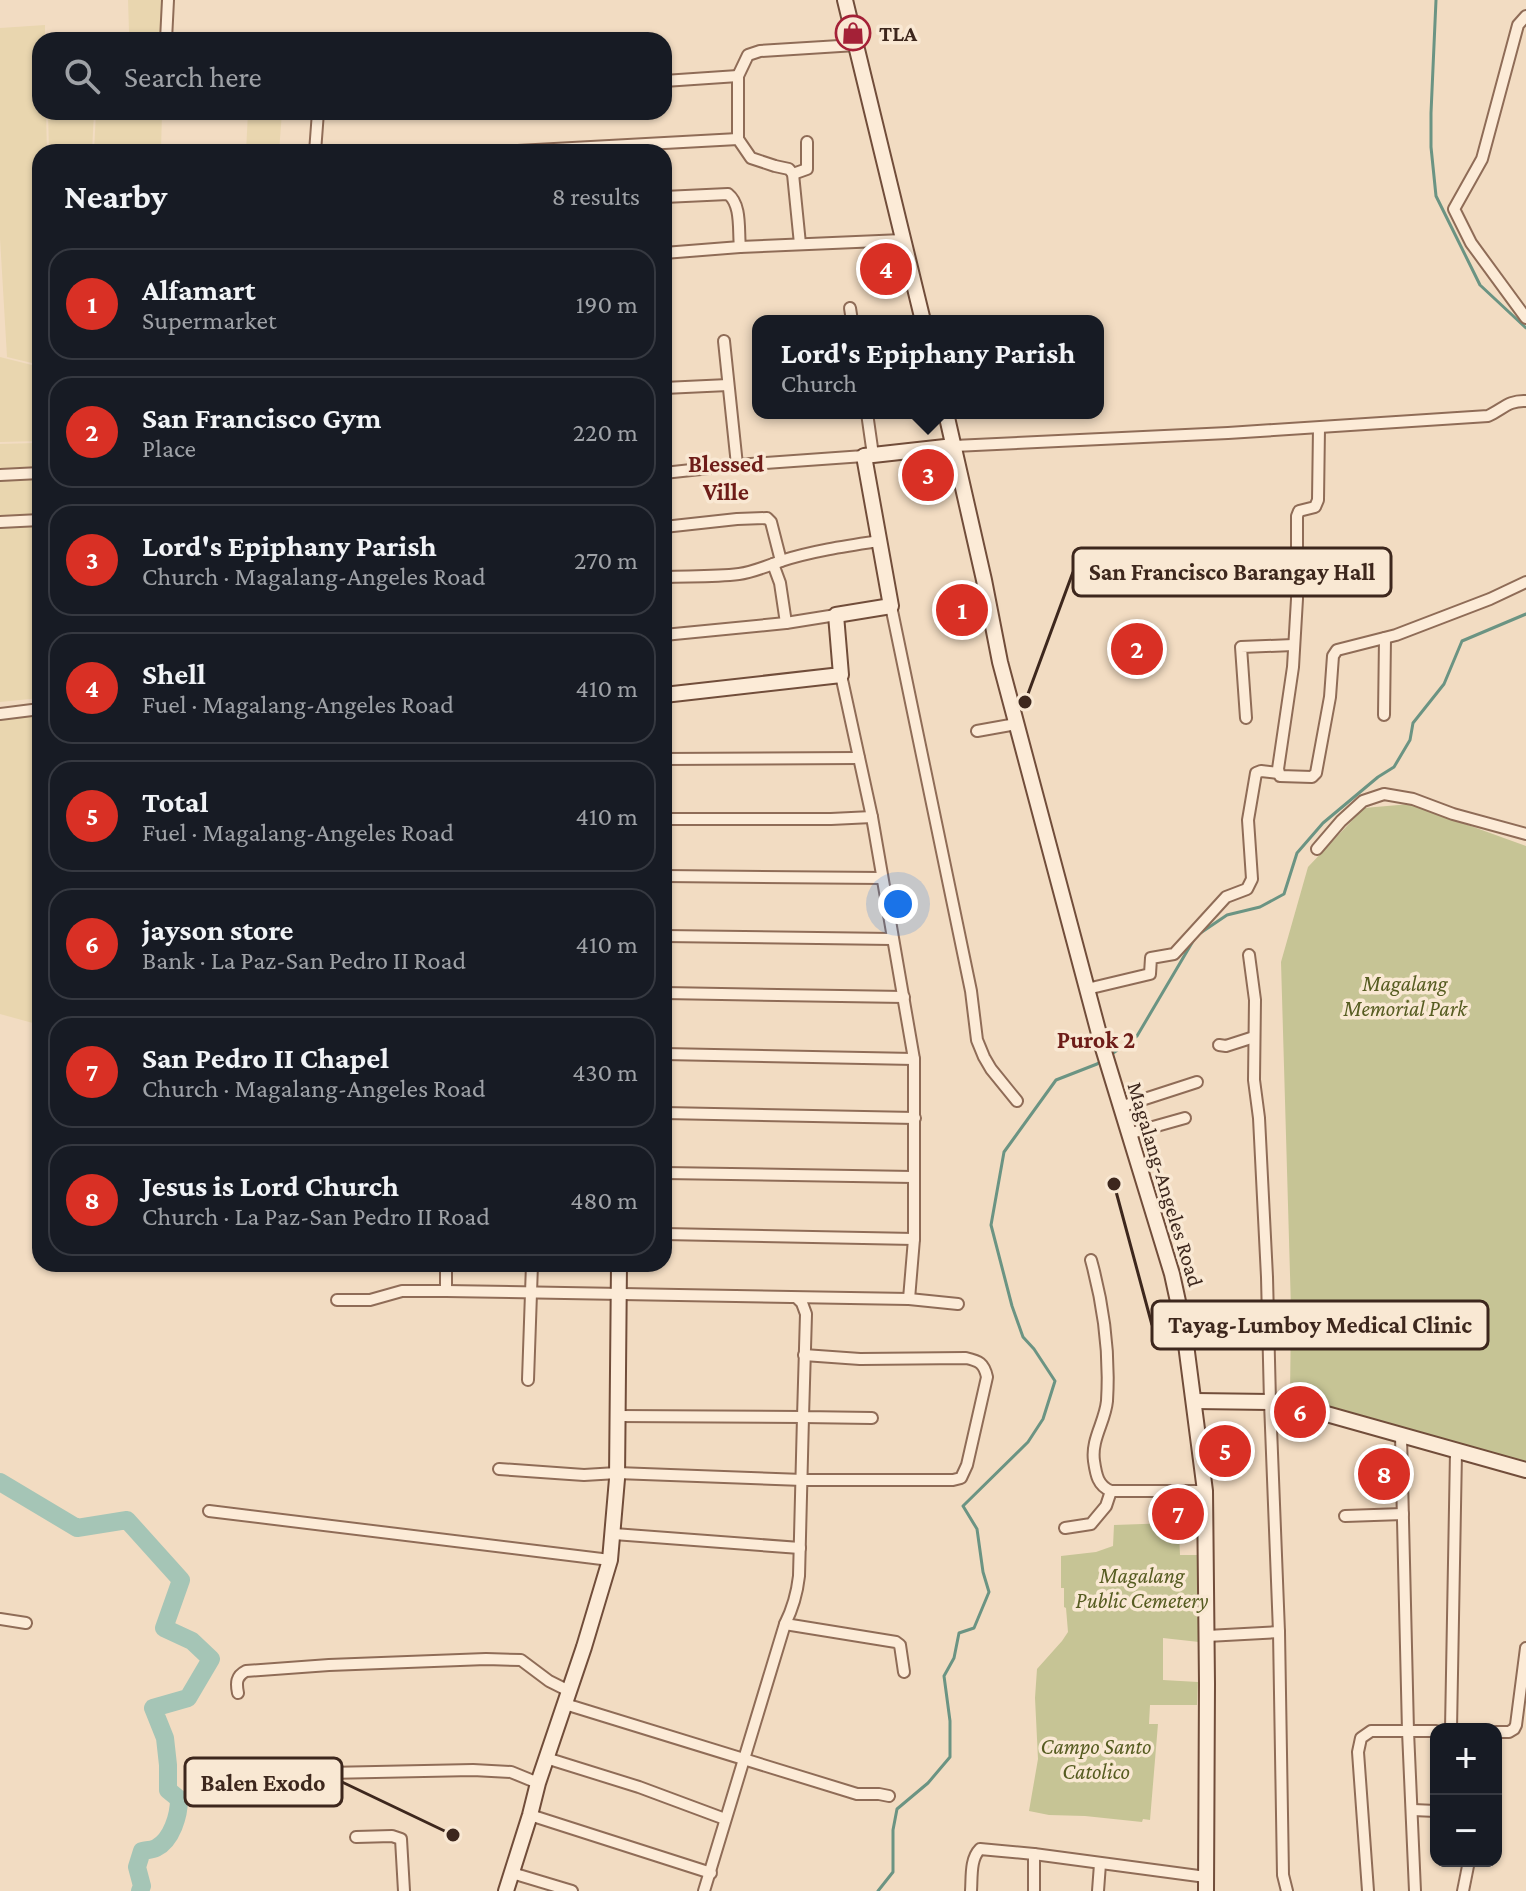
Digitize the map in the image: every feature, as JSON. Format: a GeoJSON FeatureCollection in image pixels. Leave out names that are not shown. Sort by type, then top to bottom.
{"type":"FeatureCollection","features":[{"type":"Feature","properties":{"kind":"main road"},"geometry":{"type":"LineString","coordinates":[[845,0],[922,315]]}},
{"type":"Feature","properties":{"kind":"main road","name":"Magalang-Angeles Road"},"geometry":{"type":"LineString","coordinates":[[947,419],[1016,724],[1107,1065],[1181,1312],[1205,1491],[1206,1884]]}},
{"type":"Feature","properties":{"kind":"main road"},"geometry":{"type":"LineString","coordinates":[[672,694],[841,675],[836,615],[891,606],[879,541],[869,455],[954,446]]}},
{"type":"Feature","properties":{"kind":"main road"},"geometry":{"type":"LineString","coordinates":[[506,1891],[610,1560],[617,1473],[619,1272]]}},
{"type":"Feature","properties":{"kind":"main road"},"geometry":{"type":"LineString","coordinates":[[1195,1401],[1270,1402],[1316,1410],[1526,1470]]}},
{"type":"Feature","properties":{"kind":"street"},"geometry":{"type":"LineString","coordinates":[[166,32],[168,0]]}},
{"type":"Feature","properties":{"kind":"street"},"geometry":{"type":"LineString","coordinates":[[1526,16],[1518,25],[1482,159],[1454,209],[1471,243],[1526,318]]}},
{"type":"Feature","properties":{"kind":"street"},"geometry":{"type":"LineString","coordinates":[[800,244],[793,174],[789,169],[751,158],[738,139],[738,76],[748,55],[760,51],[856,45]]}},
{"type":"Feature","properties":{"kind":"street"},"geometry":{"type":"LineString","coordinates":[[672,80],[738,76]]}},
{"type":"Feature","properties":{"kind":"street"},"geometry":{"type":"LineString","coordinates":[[316,144],[317,120]]}},
{"type":"Feature","properties":{"kind":"street"},"geometry":{"type":"LineString","coordinates":[[645,144],[738,139]]}},
{"type":"Feature","properties":{"kind":"street"},"geometry":{"type":"LineString","coordinates":[[793,174],[807,169],[807,142]]}},
{"type":"Feature","properties":{"kind":"street"},"geometry":{"type":"LineString","coordinates":[[672,197],[728,194],[737,205],[740,247]]}},
{"type":"Feature","properties":{"kind":"street"},"geometry":{"type":"LineString","coordinates":[[672,252],[903,240]]}},
{"type":"Feature","properties":{"kind":"street"},"geometry":{"type":"LineString","coordinates":[[850,308],[851,315]]}},
{"type":"Feature","properties":{"kind":"street"},"geometry":{"type":"LineString","coordinates":[[724,341],[737,465]]}},
{"type":"Feature","properties":{"kind":"street"},"geometry":{"type":"LineString","coordinates":[[672,388],[728,385]]}},
{"type":"Feature","properties":{"kind":"street"},"geometry":{"type":"LineString","coordinates":[[954,446],[1319,428],[1488,416],[1508,403],[1526,401]]}},
{"type":"Feature","properties":{"kind":"street"},"geometry":{"type":"LineString","coordinates":[[672,472],[869,455],[867,419]]}},
{"type":"Feature","properties":{"kind":"street"},"geometry":{"type":"LineString","coordinates":[[1278,773],[1293,667],[1297,516],[1299,511],[1312,509],[1318,500],[1319,428]]}},
{"type":"Feature","properties":{"kind":"street"},"geometry":{"type":"LineString","coordinates":[[0,475],[32,473]]}},
{"type":"Feature","properties":{"kind":"street"},"geometry":{"type":"LineString","coordinates":[[672,526],[767,518],[771,522],[786,623]]}},
{"type":"Feature","properties":{"kind":"street"},"geometry":{"type":"LineString","coordinates":[[0,522],[32,520]]}},
{"type":"Feature","properties":{"kind":"street"},"geometry":{"type":"LineString","coordinates":[[672,577],[742,574],[841,547],[879,541]]}},
{"type":"Feature","properties":{"kind":"street"},"geometry":{"type":"LineString","coordinates":[[1087,989],[1150,974],[1151,958],[1174,954],[1226,897],[1247,889],[1252,879],[1248,820],[1256,773],[1312,777],[1316,773],[1335,652],[1340,648],[1385,638],[1490,599],[1526,582]]}},
{"type":"Feature","properties":{"kind":"street"},"geometry":{"type":"LineString","coordinates":[[891,606],[971,991],[977,1040],[991,1069],[1017,1101]]}},
{"type":"Feature","properties":{"kind":"street"},"geometry":{"type":"LineString","coordinates":[[672,634],[836,615]]}},
{"type":"Feature","properties":{"kind":"street"},"geometry":{"type":"LineString","coordinates":[[1384,715],[1385,638]]}},
{"type":"Feature","properties":{"kind":"street"},"geometry":{"type":"LineString","coordinates":[[1246,718],[1241,647],[1293,645]]}},
{"type":"Feature","properties":{"kind":"street"},"geometry":{"type":"LineString","coordinates":[[841,675],[872,817],[914,1059],[914,1239],[909,1299]]}},
{"type":"Feature","properties":{"kind":"street"},"geometry":{"type":"LineString","coordinates":[[0,714],[32,710]]}},
{"type":"Feature","properties":{"kind":"street"},"geometry":{"type":"LineString","coordinates":[[977,731],[1016,724]]}},
{"type":"Feature","properties":{"kind":"street"},"geometry":{"type":"LineString","coordinates":[[672,759],[859,758]]}},
{"type":"Feature","properties":{"kind":"street"},"geometry":{"type":"LineString","coordinates":[[1317,849],[1363,801],[1384,794],[1413,799],[1453,814],[1526,834]]}},
{"type":"Feature","properties":{"kind":"street"},"geometry":{"type":"LineString","coordinates":[[672,819],[872,817]]}},
{"type":"Feature","properties":{"kind":"street"},"geometry":{"type":"LineString","coordinates":[[672,876],[882,878]]}},
{"type":"Feature","properties":{"kind":"street"},"geometry":{"type":"LineString","coordinates":[[672,936],[892,939]]}},
{"type":"Feature","properties":{"kind":"street"},"geometry":{"type":"LineString","coordinates":[[1249,955],[1255,1000],[1254,1080],[1259,1118],[1267,1310],[1279,1632],[1283,1875],[1287,1891]]}},
{"type":"Feature","properties":{"kind":"street"},"geometry":{"type":"LineString","coordinates":[[672,993],[904,997]]}},
{"type":"Feature","properties":{"kind":"street"},"geometry":{"type":"LineString","coordinates":[[1219,1045],[1226,1046],[1254,1037]]}},
{"type":"Feature","properties":{"kind":"street"},"geometry":{"type":"LineString","coordinates":[[672,1054],[914,1059]]}},
{"type":"Feature","properties":{"kind":"street"},"geometry":{"type":"LineString","coordinates":[[1120,1107],[1197,1082]]}},
{"type":"Feature","properties":{"kind":"street"},"geometry":{"type":"LineString","coordinates":[[672,1113],[915,1118]]}},
{"type":"Feature","properties":{"kind":"street"},"geometry":{"type":"LineString","coordinates":[[1128,1134],[1185,1118]]}},
{"type":"Feature","properties":{"kind":"street"},"geometry":{"type":"LineString","coordinates":[[672,1173],[913,1177]]}},
{"type":"Feature","properties":{"kind":"street"},"geometry":{"type":"LineString","coordinates":[[672,1234],[914,1239]]}},
{"type":"Feature","properties":{"kind":"street"},"geometry":{"type":"LineString","coordinates":[[1091,1260],[1102,1302],[1108,1369],[1107,1406],[1096,1438],[1094,1460],[1097,1479],[1111,1491],[1205,1491]]}},
{"type":"Feature","properties":{"kind":"street"},"geometry":{"type":"LineString","coordinates":[[446,1272],[446,1291]]}},
{"type":"Feature","properties":{"kind":"street"},"geometry":{"type":"LineString","coordinates":[[528,1380],[532,1272]]}},
{"type":"Feature","properties":{"kind":"street"},"geometry":{"type":"LineString","coordinates":[[337,1300],[370,1300],[402,1291],[446,1291],[909,1299],[958,1304]]}},
{"type":"Feature","properties":{"kind":"street"},"geometry":{"type":"LineString","coordinates":[[704,1891],[797,1593],[806,1314],[797,1298]]}},
{"type":"Feature","properties":{"kind":"street"},"geometry":{"type":"LineString","coordinates":[[1181,1312],[1267,1310]]}},
{"type":"Feature","properties":{"kind":"street"},"geometry":{"type":"LineString","coordinates":[[499,1469],[584,1475],[617,1473],[803,1480],[959,1479],[967,1465],[987,1377],[980,1361],[966,1358],[860,1359],[804,1355]]}},
{"type":"Feature","properties":{"kind":"street"},"geometry":{"type":"LineString","coordinates":[[617,1416],[872,1418]]}},
{"type":"Feature","properties":{"kind":"street"},"geometry":{"type":"LineString","coordinates":[[1401,1436],[1415,1891]]}},
{"type":"Feature","properties":{"kind":"street"},"geometry":{"type":"LineString","coordinates":[[1451,1723],[1456,1452]]}},
{"type":"Feature","properties":{"kind":"street"},"geometry":{"type":"LineString","coordinates":[[1065,1528],[1091,1524],[1106,1506],[1111,1491]]}},
{"type":"Feature","properties":{"kind":"street"},"geometry":{"type":"LineString","coordinates":[[209,1511],[610,1560]]}},
{"type":"Feature","properties":{"kind":"street"},"geometry":{"type":"LineString","coordinates":[[1345,1516],[1403,1514]]}},
{"type":"Feature","properties":{"kind":"street"},"geometry":{"type":"LineString","coordinates":[[614,1534],[800,1548]]}},
{"type":"Feature","properties":{"kind":"street"},"geometry":{"type":"LineString","coordinates":[[0,1619],[26,1623]]}},
{"type":"Feature","properties":{"kind":"street"},"geometry":{"type":"LineString","coordinates":[[785,1624],[896,1642],[900,1645],[904,1672]]}},
{"type":"Feature","properties":{"kind":"street"},"geometry":{"type":"LineString","coordinates":[[1207,1636],[1279,1632]]}},
{"type":"Feature","properties":{"kind":"street"},"geometry":{"type":"LineString","coordinates":[[1502,1732],[1509,1732],[1516,1725],[1526,1648]]}},
{"type":"Feature","properties":{"kind":"street"},"geometry":{"type":"LineString","coordinates":[[238,1693],[237,1678],[246,1671],[329,1665],[521,1660],[567,1697],[857,1794],[889,1796]]}},
{"type":"Feature","properties":{"kind":"street"},"geometry":{"type":"LineString","coordinates":[[1368,1891],[1358,1746],[1361,1738],[1371,1731],[1430,1731]]}},
{"type":"Feature","properties":{"kind":"street"},"geometry":{"type":"LineString","coordinates":[[546,1758],[639,1787],[725,1819]]}},
{"type":"Feature","properties":{"kind":"street"},"geometry":{"type":"LineString","coordinates":[[226,1775],[473,1770],[511,1772],[538,1783]]}},
{"type":"Feature","properties":{"kind":"street"},"geometry":{"type":"LineString","coordinates":[[1413,1810],[1430,1811]]}},
{"type":"Feature","properties":{"kind":"street"},"geometry":{"type":"LineString","coordinates":[[530,1815],[711,1873]]}},
{"type":"Feature","properties":{"kind":"street"},"geometry":{"type":"LineString","coordinates":[[356,1837],[392,1836],[401,1839],[404,1891]]}},
{"type":"Feature","properties":{"kind":"street"},"geometry":{"type":"LineString","coordinates":[[971,1891],[974,1860],[980,1849],[1100,1864],[1206,1884]]}},
{"type":"Feature","properties":{"kind":"street"},"geometry":{"type":"LineString","coordinates":[[1034,1854],[1034,1891]]}},
{"type":"Feature","properties":{"kind":"street"},"geometry":{"type":"LineString","coordinates":[[1098,1891],[1100,1864]]}},
{"type":"Feature","properties":{"kind":"street"},"geometry":{"type":"LineString","coordinates":[[1463,1891],[1468,1867]]}},
{"type":"Feature","properties":{"kind":"street"},"geometry":{"type":"LineString","coordinates":[[512,1873],[572,1891]]}},
{"type":"Feature","properties":{"kind":"shaded area"},"geometry":{"type":"Polygon","coordinates":[[[128,0],[167,0],[165,32],[129,32],[128,0]]]}},
{"type":"Feature","properties":{"kind":"shaded area"},"geometry":{"type":"Polygon","coordinates":[[[45,25],[45,32],[32,32],[32,120],[46,120],[47,144],[32,144],[32,363],[7,357],[0,238],[0,28],[45,25]]]}},
{"type":"Feature","properties":{"kind":"shaded area"},"geometry":{"type":"Polygon","coordinates":[[[48,120],[94,120],[92,144],[49,144],[48,120]]]}},
{"type":"Feature","properties":{"kind":"shaded area"},"geometry":{"type":"Polygon","coordinates":[[[96,120],[162,120],[161,144],[94,144],[96,120]]]}},
{"type":"Feature","properties":{"kind":"shaded area"},"geometry":{"type":"Polygon","coordinates":[[[248,120],[281,120],[280,144],[246,144],[248,120]]]}},
{"type":"Feature","properties":{"kind":"shaded area"},"geometry":{"type":"Polygon","coordinates":[[[0,357],[32,365],[32,441],[0,442],[0,357]]]}},
{"type":"Feature","properties":{"kind":"shaded area"},"geometry":{"type":"Polygon","coordinates":[[[32,443],[32,699],[0,702],[0,444],[32,443]]]}},
{"type":"Feature","properties":{"kind":"shaded area"},"geometry":{"type":"Polygon","coordinates":[[[32,713],[32,1023],[0,1014],[0,718],[32,713]]]}},
{"type":"Feature","properties":{"kind":"green space","name":"Magalang Memorial Park"},"geometry":{"type":"Polygon","coordinates":[[[1410,804],[1526,846],[1526,1463],[1290,1397],[1291,1309],[1281,962],[1308,867],[1364,808],[1410,804]]]}},
{"type":"Feature","properties":{"kind":"green space","name":"Campo Santo Catolico"},"geometry":{"type":"Polygon","coordinates":[[[1171,1523],[1171,1534],[1179,1534],[1180,1555],[1197,1555],[1199,1642],[1163,1638],[1163,1680],[1198,1682],[1197,1705],[1150,1705],[1149,1724],[1158,1724],[1150,1820],[1143,1819],[1142,1822],[1029,1811],[1038,1759],[1037,1669],[1068,1632],[1064,1588],[1061,1588],[1061,1556],[1096,1552],[1113,1546],[1114,1525],[1171,1523]]]}},
{"type":"Feature","properties":{"kind":"waterway"},"geometry":{"type":"LineString","coordinates":[[1436,0],[1431,113],[1436,196],[1480,285],[1526,328]]}},
{"type":"Feature","properties":{"kind":"waterway"},"geometry":{"type":"LineString","coordinates":[[1109,1056],[1137,1036],[1196,936],[1227,915],[1260,907],[1284,894],[1297,853],[1323,823],[1394,767],[1410,740],[1413,723],[1444,684],[1462,641],[1526,614]]}},
{"type":"Feature","properties":{"kind":"waterway"},"geometry":{"type":"LineString","coordinates":[[878,1891],[893,1872],[893,1830],[897,1809],[928,1783],[950,1757],[950,1721],[944,1676],[954,1658],[959,1633],[974,1628],[989,1592],[977,1529],[963,1506],[1028,1442],[1043,1419],[1055,1381],[1023,1337],[991,1225],[1004,1152],[1056,1080],[1103,1060]]}},
{"type":"Feature","properties":{"kind":"waterway"},"geometry":{"type":"LineString","coordinates":[[0,1482],[77,1528],[127,1520],[181,1580],[164,1628],[192,1641],[211,1659],[188,1698],[153,1708],[165,1738],[168,1790],[179,1799],[179,1805],[174,1826],[162,1844],[142,1851],[137,1867],[142,1886],[140,1891]]}},
{"type":"Feature","properties":{"kind":"place","name":"TLA"},"geometry":{"type":"Point","coordinates":[853,33]}},
{"type":"Feature","properties":{"kind":"place","name":"Shell"},"geometry":{"type":"Point","coordinates":[886,269]}},
{"type":"Feature","properties":{"kind":"place","name":"Lord's Epiphany Parish"},"geometry":{"type":"Point","coordinates":[928,475]}},
{"type":"Feature","properties":{"kind":"place","name":"Alfamart"},"geometry":{"type":"Point","coordinates":[962,610]}},
{"type":"Feature","properties":{"kind":"place","name":"San Francisco Gym"},"geometry":{"type":"Point","coordinates":[1137,649]}},
{"type":"Feature","properties":{"kind":"place","name":"San Francisco Barangay Hall"},"geometry":{"type":"Point","coordinates":[1025,702]}},
{"type":"Feature","properties":{"kind":"place","name":"Tayag-Lumboy Medical Clinic"},"geometry":{"type":"Point","coordinates":[1114,1184]}},
{"type":"Feature","properties":{"kind":"place","name":"jayson store"},"geometry":{"type":"Point","coordinates":[1300,1412]}},
{"type":"Feature","properties":{"kind":"place","name":"Total"},"geometry":{"type":"Point","coordinates":[1225,1451]}},
{"type":"Feature","properties":{"kind":"place","name":"Jesus is Lord Church"},"geometry":{"type":"Point","coordinates":[1384,1474]}},
{"type":"Feature","properties":{"kind":"place","name":"San Pedro II Chapel"},"geometry":{"type":"Point","coordinates":[1178,1514]}},
{"type":"Feature","properties":{"kind":"place","name":"Balen Exodo"},"geometry":{"type":"Point","coordinates":[453,1835]}},
{"type":"Feature","properties":{"kind":"district","name":"Blessed Ville"},"geometry":{"type":"Point","coordinates":[726,478]}},
{"type":"Feature","properties":{"kind":"district","name":"Purok 2"},"geometry":{"type":"Point","coordinates":[1096,1040]}},
{"type":"Feature","properties":{"kind":"park label","name":"Magalang Public Cemetery"},"geometry":{"type":"Point","coordinates":[1142,1588]}}]}
